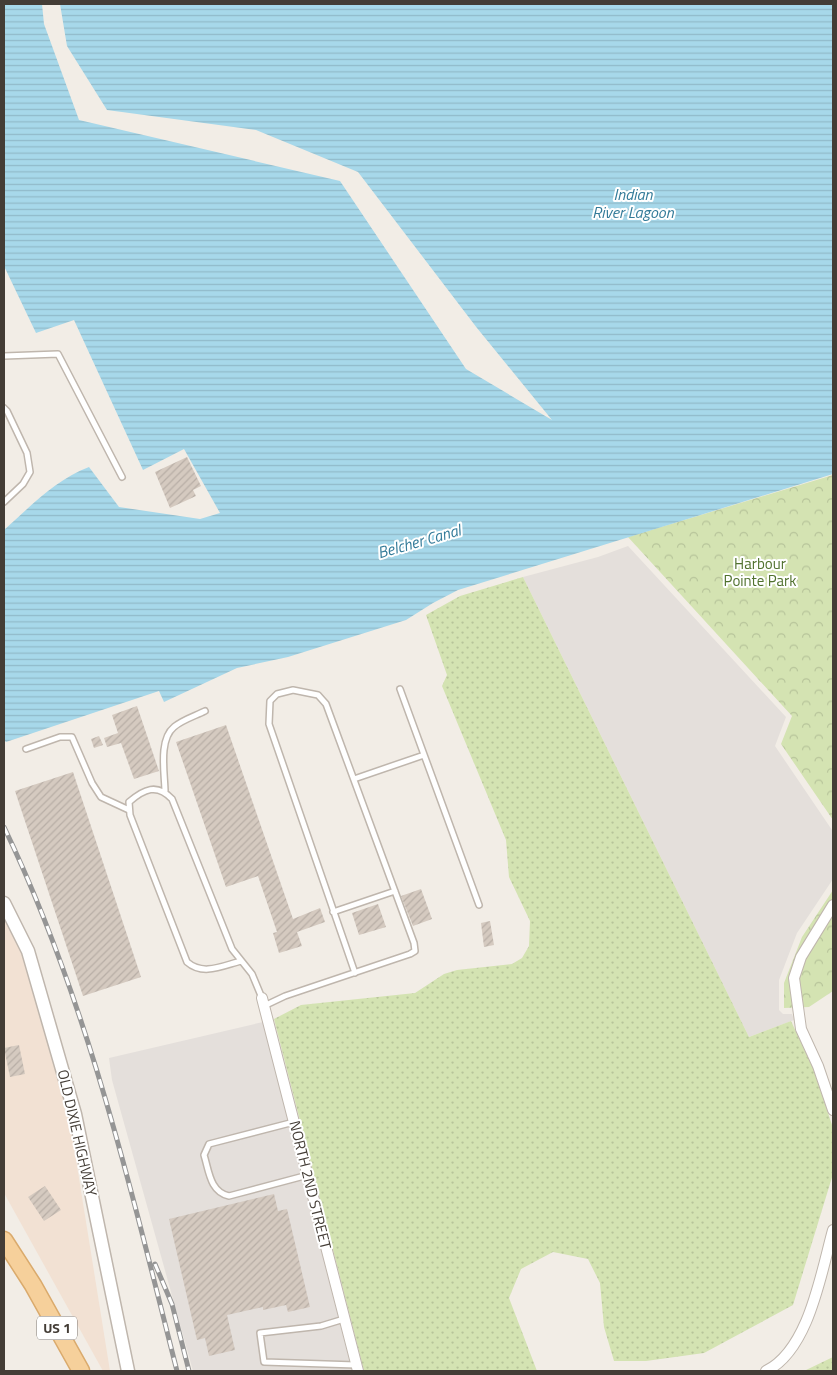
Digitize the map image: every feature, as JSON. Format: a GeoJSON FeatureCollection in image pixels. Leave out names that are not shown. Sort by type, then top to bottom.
{"type":"FeatureCollection","features":[{"type":"Feature","properties":{"kind":"main road","name":"US 1"},"geometry":{"type":"LineString","coordinates":[[4,1240],[33,1285],[81,1371]]}},
{"type":"Feature","properties":{"kind":"street","name":"OLD DIXIE HIGHWAY"},"geometry":{"type":"LineString","coordinates":[[4,903],[28,951],[75,1114],[128,1371]]}},
{"type":"Feature","properties":{"kind":"street"},"geometry":{"type":"LineString","coordinates":[[833,905],[801,957],[794,978],[801,1029],[818,1066],[833,1110]]}},
{"type":"Feature","properties":{"kind":"street","name":"NORTH 2ND STREET"},"geometry":{"type":"LineString","coordinates":[[263,1002],[357,1368]]}},
{"type":"Feature","properties":{"kind":"street"},"geometry":{"type":"LineString","coordinates":[[766,1371],[791,1352],[806,1324],[833,1230]]}},
{"type":"Feature","properties":{"kind":"lane"},"geometry":{"type":"LineString","coordinates":[[4,356],[58,354],[122,477]]}},
{"type":"Feature","properties":{"kind":"lane"},"geometry":{"type":"LineString","coordinates":[[4,408],[27,453],[30,472],[23,484],[4,502]]}},
{"type":"Feature","properties":{"kind":"lane"},"geometry":{"type":"LineString","coordinates":[[400,689],[479,905]]}},
{"type":"Feature","properties":{"kind":"lane"},"geometry":{"type":"LineString","coordinates":[[241,961],[207,970],[194,968],[187,962],[129,810],[129,802],[141,791],[156,788],[165,792],[172,799],[232,949],[252,974],[263,1002],[355,973],[415,951],[395,891],[326,704],[318,695],[294,690],[277,694],[270,701],[268,724],[355,973]]}},
{"type":"Feature","properties":{"kind":"lane"},"geometry":{"type":"LineString","coordinates":[[165,792],[165,746],[169,733],[174,727],[205,711]]}},
{"type":"Feature","properties":{"kind":"lane"},"geometry":{"type":"LineString","coordinates":[[26,749],[60,737],[72,737],[92,783],[101,797],[129,810]]}},
{"type":"Feature","properties":{"kind":"lane"},"geometry":{"type":"LineString","coordinates":[[354,779],[424,756]]}},
{"type":"Feature","properties":{"kind":"lane"},"geometry":{"type":"LineString","coordinates":[[333,912],[395,891]]}},
{"type":"Feature","properties":{"kind":"lane"},"geometry":{"type":"LineString","coordinates":[[294,1121],[209,1144],[204,1155],[215,1190],[229,1196],[308,1175]]}},
{"type":"Feature","properties":{"kind":"lane"},"geometry":{"type":"LineString","coordinates":[[344,1319],[321,1326],[260,1333],[264,1362],[357,1368]]}},
{"type":"Feature","properties":{"kind":"shaded area"},"geometry":{"type":"Polygon","coordinates":[[[628,546],[786,717],[775,746],[832,830],[833,879],[797,933],[779,980],[779,1010],[783,1014],[792,1014],[794,1020],[749,1037],[523,577],[598,557],[628,546]]]}},
{"type":"Feature","properties":{"kind":"shaded area"},"geometry":{"type":"Polygon","coordinates":[[[4,914],[22,954],[69,1116],[110,1371],[103,1371],[4,1193],[4,914]]]}},
{"type":"Feature","properties":{"kind":"shaded area"},"geometry":{"type":"Polygon","coordinates":[[[263,1022],[352,1371],[193,1371],[112,1080],[109,1058],[263,1022]]]}},
{"type":"Feature","properties":{"kind":"green space","name":"Harbour Pointe Park"},"geometry":{"type":"Polygon","coordinates":[[[833,475],[833,820],[781,744],[792,716],[628,537],[833,475]]]}},
{"type":"Feature","properties":{"kind":"green space"},"geometry":{"type":"Polygon","coordinates":[[[523,577],[749,1037],[791,1021],[813,1068],[833,1128],[833,1174],[793,1305],[704,1353],[646,1361],[614,1361],[604,1327],[600,1283],[588,1259],[553,1252],[521,1269],[509,1298],[537,1371],[364,1371],[274,1019],[301,1005],[415,993],[444,974],[457,970],[512,964],[522,958],[529,946],[530,921],[509,877],[506,840],[442,686],[447,675],[426,615],[460,596],[523,577]]]}},
{"type":"Feature","properties":{"kind":"green space"},"geometry":{"type":"Polygon","coordinates":[[[833,890],[833,991],[809,1007],[784,1008],[784,983],[802,937],[833,890]]]}},
{"type":"Feature","properties":{"kind":"green space"},"geometry":{"type":"Polygon","coordinates":[[[833,1357],[833,1371],[804,1371],[833,1357]]]}},
{"type":"Feature","properties":{"kind":"water","name":"Indian River Lagoon"},"geometry":{"type":"Polygon","coordinates":[[[4,4],[42,4],[44,24],[79,120],[340,181],[466,369],[552,420],[477,328],[358,172],[256,130],[107,110],[67,46],[60,4],[833,4],[833,474],[458,590],[406,620],[288,657],[237,668],[164,702],[159,691],[6,742],[4,740],[4,530],[54,486],[89,467],[119,507],[200,519],[220,513],[184,449],[143,470],[74,320],[36,333],[4,266],[4,4]]]}},
{"type":"Feature","properties":{"kind":"building"},"geometry":{"type":"Polygon","coordinates":[[[187,457],[201,486],[193,490],[196,496],[170,508],[155,472],[187,457]]]}},
{"type":"Feature","properties":{"kind":"building"},"geometry":{"type":"Polygon","coordinates":[[[137,706],[159,771],[134,779],[121,743],[107,747],[104,738],[118,733],[112,715],[137,706]]]}},
{"type":"Feature","properties":{"kind":"building"},"geometry":{"type":"Polygon","coordinates":[[[226,725],[293,919],[320,908],[325,922],[297,932],[302,946],[279,953],[273,933],[277,932],[258,876],[226,887],[176,742],[226,725]]]}},
{"type":"Feature","properties":{"kind":"building"},"geometry":{"type":"Polygon","coordinates":[[[99,736],[103,745],[94,748],[91,739],[99,736]]]}},
{"type":"Feature","properties":{"kind":"building"},"geometry":{"type":"Polygon","coordinates":[[[73,772],[141,977],[83,996],[15,791],[73,772]]]}},
{"type":"Feature","properties":{"kind":"building"},"geometry":{"type":"Polygon","coordinates":[[[421,889],[432,919],[413,926],[401,896],[421,889]]]}},
{"type":"Feature","properties":{"kind":"building"},"geometry":{"type":"Polygon","coordinates":[[[378,904],[386,927],[359,935],[352,913],[378,904]]]}},
{"type":"Feature","properties":{"kind":"building"},"geometry":{"type":"Polygon","coordinates":[[[490,921],[494,945],[484,947],[481,923],[490,921]]]}},
{"type":"Feature","properties":{"kind":"building"},"geometry":{"type":"Polygon","coordinates":[[[19,1045],[25,1074],[10,1077],[4,1048],[19,1045]]]}},
{"type":"Feature","properties":{"kind":"building"},"geometry":{"type":"Polygon","coordinates":[[[45,1186],[61,1210],[44,1221],[28,1197],[45,1186]]]}},
{"type":"Feature","properties":{"kind":"building"},"geometry":{"type":"Polygon","coordinates":[[[274,1194],[278,1211],[287,1209],[310,1307],[288,1312],[286,1305],[263,1310],[263,1307],[227,1315],[235,1350],[209,1356],[205,1338],[197,1340],[169,1219],[274,1194]]]}},
{"type":"Feature","properties":{"kind":"railway"},"geometry":{"type":"LineString","coordinates":[[4,827],[33,892],[83,1026],[142,1232],[177,1371]]}},
{"type":"Feature","properties":{"kind":"railway"},"geometry":{"type":"LineString","coordinates":[[155,1264],[172,1304],[189,1371]]}},
{"type":"Feature","properties":{"kind":"water label","name":"Belcher Canal"},"geometry":{"type":"Point","coordinates":[419,541]}}]}
